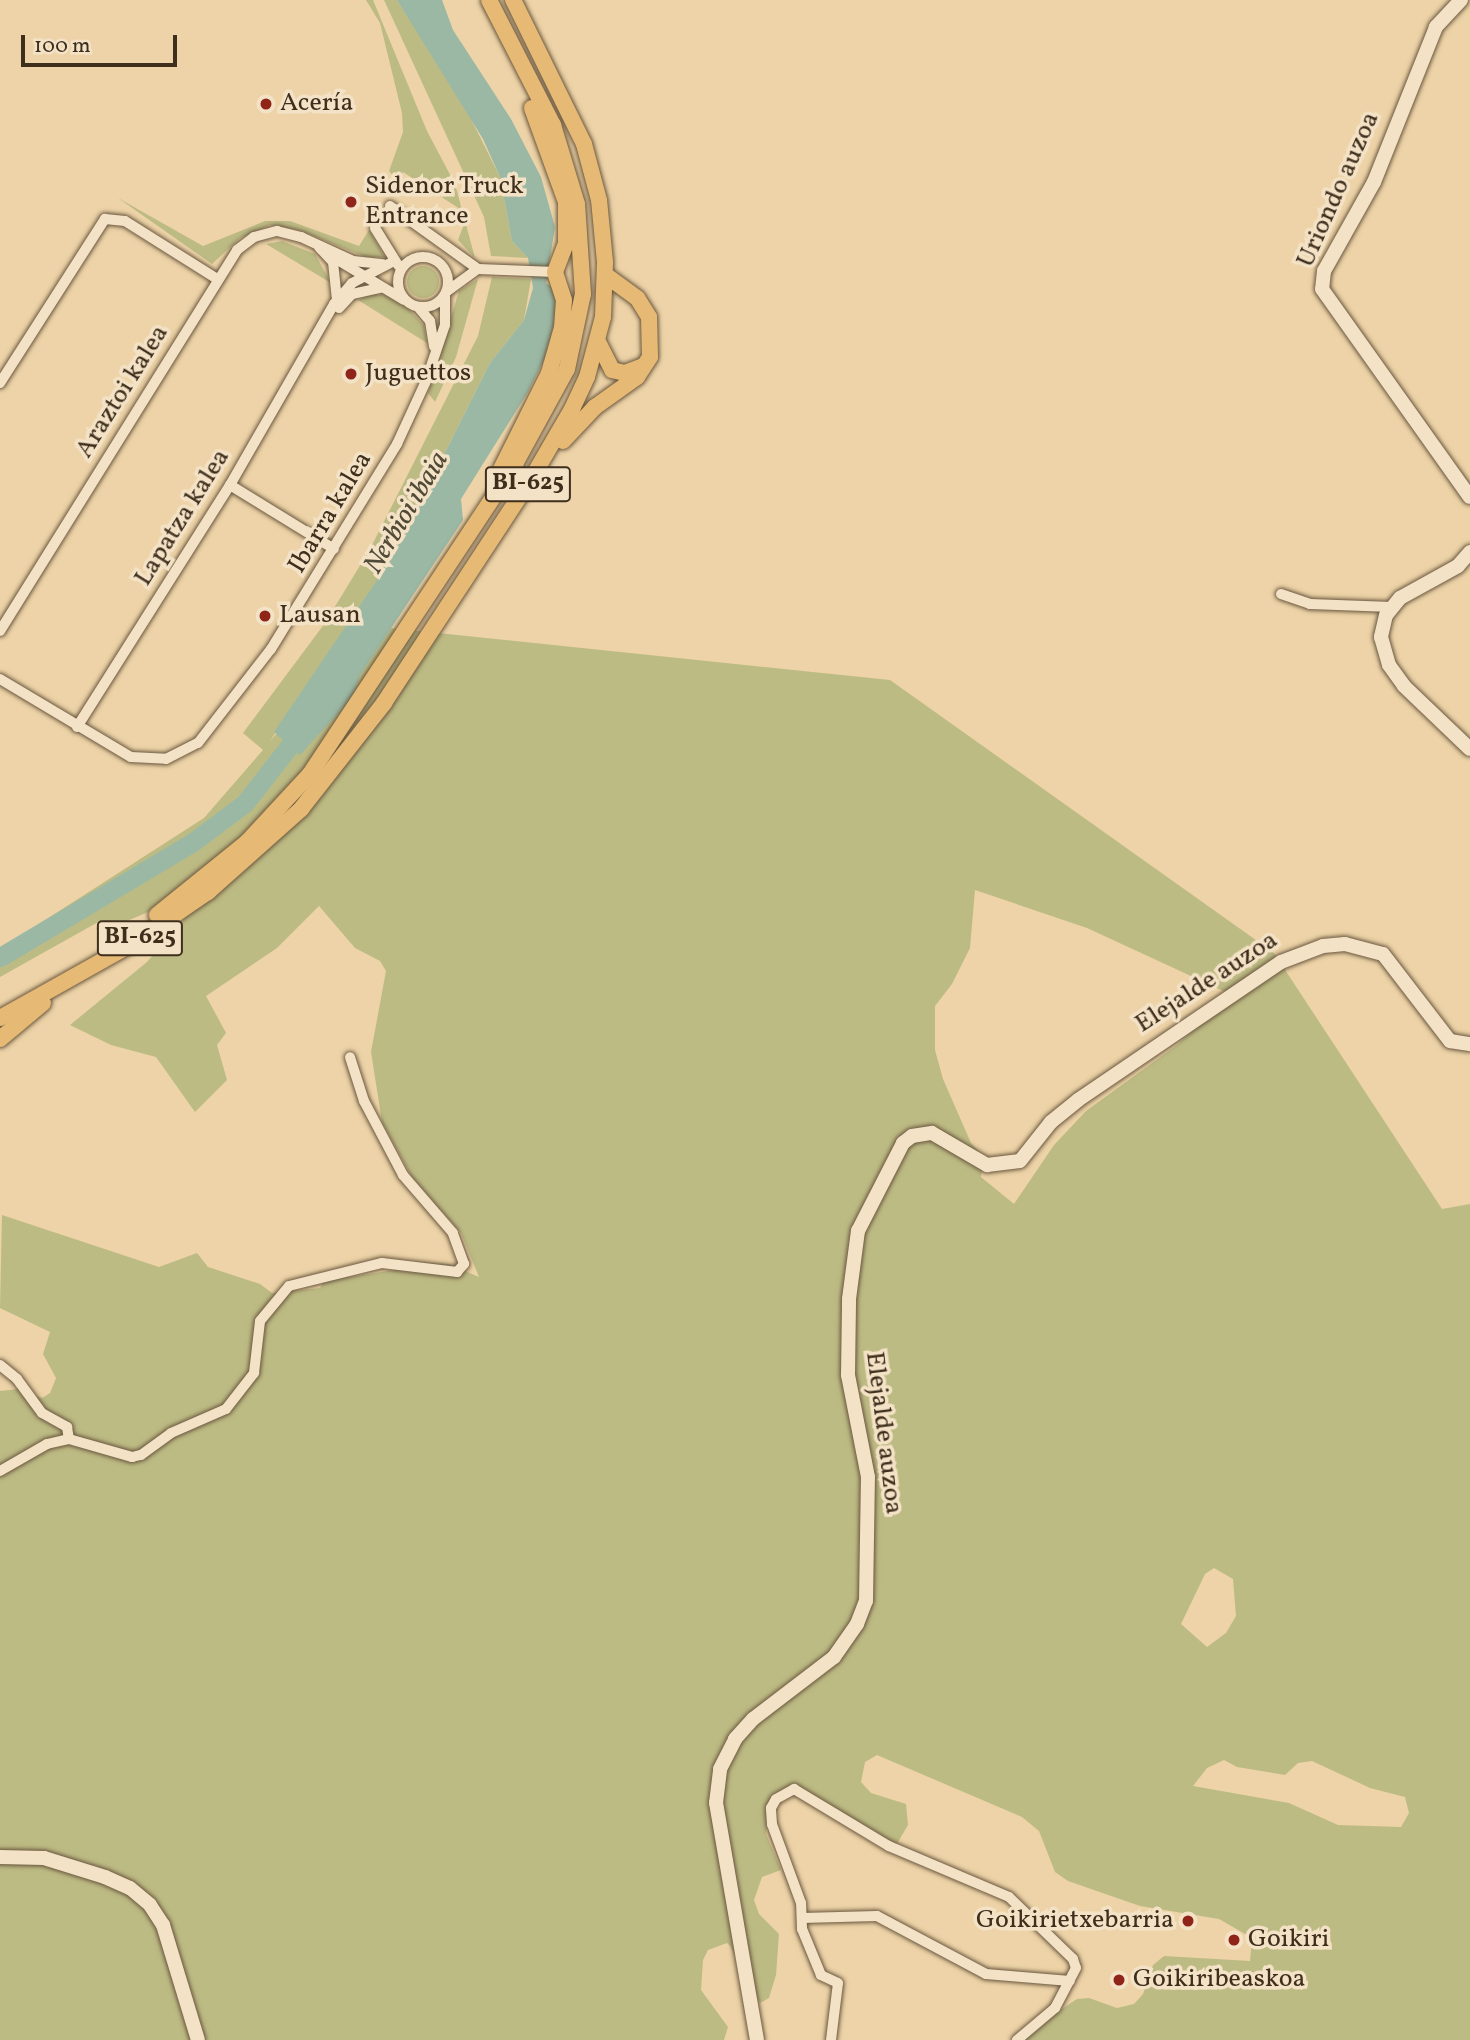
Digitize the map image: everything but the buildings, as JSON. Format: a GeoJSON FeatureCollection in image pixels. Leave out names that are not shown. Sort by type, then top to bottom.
{"type":"FeatureCollection","features":[{"type":"Feature","properties":{"kind":"main road"},"geometry":{"type":"LineString","coordinates":[[473,523],[557,349],[565,300],[555,272],[566,244],[566,202],[547,141],[487,0]]}},
{"type":"Feature","properties":{"kind":"main road","name":"BI-625"},"geometry":{"type":"LineString","coordinates":[[70,981],[201,881],[277,813],[341,730],[473,523],[515,464],[553,399],[573,347],[583,294],[581,228],[564,151],[487,0]]}},
{"type":"Feature","properties":{"kind":"main road","name":"BI-625"},"geometry":{"type":"LineString","coordinates":[[0,1026],[208,892],[276,835],[316,793],[356,743],[533,477],[572,409],[598,341],[605,295],[605,262],[593,172],[572,116],[513,0]]}},
{"type":"Feature","properties":{"kind":"main road"},"geometry":{"type":"LineString","coordinates":[[555,272],[577,272]]}},
{"type":"Feature","properties":{"kind":"main road"},"geometry":{"type":"LineString","coordinates":[[533,477],[594,407],[648,363],[649,317],[637,298],[608,277]]}},
{"type":"Feature","properties":{"kind":"main road"},"geometry":{"type":"LineString","coordinates":[[598,341],[612,370],[635,372],[648,363]]}},
{"type":"Feature","properties":{"kind":"main road"},"geometry":{"type":"LineString","coordinates":[[0,1018],[70,981]]}},
{"type":"Feature","properties":{"kind":"main road"},"geometry":{"type":"LineString","coordinates":[[0,1039],[70,981]]}},
{"type":"Feature","properties":{"kind":"street","name":"Uriondo auzoa"},"geometry":{"type":"LineString","coordinates":[[1461,0],[1436,27],[1374,182],[1333,251],[1322,289],[1470,497]]}},
{"type":"Feature","properties":{"kind":"street"},"geometry":{"type":"LineString","coordinates":[[390,206],[478,270],[555,272]]}},
{"type":"Feature","properties":{"kind":"street"},"geometry":{"type":"LineString","coordinates":[[0,383],[105,219],[125,221],[216,279]]}},
{"type":"Feature","properties":{"kind":"street"},"geometry":{"type":"LineString","coordinates":[[375,228],[393,265],[405,301]]}},
{"type":"Feature","properties":{"kind":"street","name":"Araztoi kalea"},"geometry":{"type":"LineString","coordinates":[[0,631],[216,279],[237,250],[254,237],[289,233],[316,244]]}},
{"type":"Feature","properties":{"kind":"street"},"geometry":{"type":"LineString","coordinates":[[316,244],[362,276],[419,307],[434,305],[478,270]]}},
{"type":"Feature","properties":{"kind":"street"},"geometry":{"type":"LineString","coordinates":[[316,244],[354,261],[393,265]]}},
{"type":"Feature","properties":{"kind":"street"},"geometry":{"type":"LineString","coordinates":[[316,244],[333,262],[337,301]]}},
{"type":"Feature","properties":{"kind":"street"},"geometry":{"type":"LineString","coordinates":[[322,330],[337,301],[362,276],[416,258],[468,264]]}},
{"type":"Feature","properties":{"kind":"street"},"geometry":{"type":"LineString","coordinates":[[433,259],[448,276],[446,293]]}},
{"type":"Feature","properties":{"kind":"street"},"geometry":{"type":"LineString","coordinates":[[322,330],[352,294],[382,288]]}},
{"type":"Feature","properties":{"kind":"street","name":"Ibarra kalea"},"geometry":{"type":"LineString","coordinates":[[0,679],[131,757],[166,759],[185,752],[237,698],[334,549],[397,444],[445,326],[446,293]]}},
{"type":"Feature","properties":{"kind":"street"},"geometry":{"type":"LineString","coordinates":[[419,307],[433,330],[434,354]]}},
{"type":"Feature","properties":{"kind":"street","name":"Lapatza kalea"},"geometry":{"type":"LineString","coordinates":[[77,727],[230,485],[322,330]]}},
{"type":"Feature","properties":{"kind":"street"},"geometry":{"type":"LineString","coordinates":[[230,485],[334,549]]}},
{"type":"Feature","properties":{"kind":"street"},"geometry":{"type":"LineString","coordinates":[[1281,594],[1310,604],[1392,607],[1458,566],[1470,552]]}},
{"type":"Feature","properties":{"kind":"street"},"geometry":{"type":"LineString","coordinates":[[1392,607],[1381,637],[1389,665],[1413,695],[1470,749]]}},
{"type":"Feature","properties":{"kind":"street","name":"Elejalde auzoa"},"geometry":{"type":"LineString","coordinates":[[757,2040],[716,1803],[720,1769],[735,1739],[753,1719],[834,1657],[857,1624],[866,1601],[868,1478],[848,1375],[849,1299],[858,1231],[903,1143],[912,1136],[932,1133],[987,1165],[1020,1161],[1051,1122],[1078,1100],[1282,962],[1322,946],[1345,944],[1383,954],[1450,1041],[1470,1044]]}},
{"type":"Feature","properties":{"kind":"street"},"geometry":{"type":"LineString","coordinates":[[0,1471],[47,1444],[69,1439],[132,1457],[226,1409],[254,1373],[260,1321],[289,1286],[382,1263],[457,1272],[464,1264],[453,1233],[403,1175],[364,1101],[350,1057]]}},
{"type":"Feature","properties":{"kind":"street"},"geometry":{"type":"LineString","coordinates":[[0,1365],[17,1379],[42,1413],[67,1427],[69,1439]]}},
{"type":"Feature","properties":{"kind":"street"},"geometry":{"type":"LineString","coordinates":[[831,2040],[838,1983],[821,1975],[802,1917],[801,1903],[772,1824],[771,1808],[785,1791],[803,1791],[906,1852],[1009,1897],[1073,1959],[1076,1968],[1055,2008],[1017,2040]]}},
{"type":"Feature","properties":{"kind":"street"},"geometry":{"type":"LineString","coordinates":[[0,1857],[44,1858],[105,1877],[130,1888],[150,1905],[163,1925],[198,2040]]}},
{"type":"Feature","properties":{"kind":"street"},"geometry":{"type":"LineString","coordinates":[[802,1917],[877,1916],[986,1974],[1070,1981]]}},
{"type":"Feature","properties":{"kind":"shaded area"},"geometry":{"type":"Polygon","coordinates":[[[366,0],[373,0],[427,131],[455,184],[475,258],[458,240],[463,227],[460,209],[403,172],[398,182],[389,171],[403,132],[402,113],[380,23],[366,0]]]}},
{"type":"Feature","properties":{"kind":"shaded area"},"geometry":{"type":"Polygon","coordinates":[[[384,0],[397,0],[459,95],[500,177],[512,241],[528,258],[491,256],[484,217],[384,0]]]}},
{"type":"Feature","properties":{"kind":"shaded area"},"geometry":{"type":"Polygon","coordinates":[[[397,0],[442,0],[453,30],[511,119],[541,177],[555,227],[546,283],[555,290],[559,305],[546,356],[528,392],[461,499],[463,520],[360,675],[353,697],[300,755],[274,732],[392,558],[490,363],[524,320],[533,288],[528,258],[512,241],[500,177],[483,139],[397,0]]]}},
{"type":"Feature","properties":{"kind":"shaded area"},"geometry":{"type":"Polygon","coordinates":[[[118,198],[203,246],[265,221],[290,221],[359,246],[369,230],[385,257],[366,257],[299,230],[270,225],[240,238],[212,264],[118,198]]]}},
{"type":"Feature","properties":{"kind":"shaded area"},"geometry":{"type":"Polygon","coordinates":[[[282,241],[315,254],[331,283],[266,244],[282,241]]]}},
{"type":"Feature","properties":{"kind":"shaded area"},"geometry":{"type":"Polygon","coordinates":[[[423,266],[434,271],[439,282],[434,293],[423,298],[412,293],[407,282],[412,271],[423,266]]]}},
{"type":"Feature","properties":{"kind":"shaded area"},"geometry":{"type":"Polygon","coordinates":[[[492,277],[531,279],[524,320],[490,363],[392,558],[270,741],[371,626],[890,680],[1274,953],[1442,1209],[1470,1204],[1470,2040],[1015,2040],[1077,1999],[1089,1998],[1117,2008],[1134,2004],[1143,1994],[1153,1965],[1164,1956],[1250,1961],[1252,1938],[1219,1919],[1140,1906],[1068,1881],[1055,1872],[1039,1831],[1022,1817],[877,1755],[865,1762],[861,1782],[871,1793],[906,1804],[908,1825],[895,1847],[793,1784],[768,1809],[766,1834],[781,1870],[762,1877],[754,1900],[759,1914],[779,1934],[776,1975],[769,1998],[760,2003],[730,1946],[727,1943],[708,1950],[703,1960],[701,1990],[728,2027],[724,2040],[0,2040],[0,1391],[18,1389],[42,1398],[50,1393],[56,1378],[43,1354],[50,1332],[0,1308],[2,1215],[159,1267],[197,1253],[208,1267],[260,1284],[272,1293],[320,1288],[324,1281],[401,1269],[416,1262],[449,1264],[479,1277],[461,1233],[412,1177],[382,1122],[371,1052],[386,971],[380,961],[355,948],[319,906],[277,948],[206,996],[226,1033],[217,1045],[227,1080],[195,1112],[156,1057],[111,1045],[70,1025],[147,962],[186,917],[187,903],[171,902],[118,925],[96,929],[100,921],[0,977],[0,949],[204,818],[263,750],[243,733],[325,623],[370,549],[478,336],[492,277]],[[975,890],[970,948],[952,984],[935,1006],[935,1050],[943,1079],[971,1143],[984,1157],[981,1177],[1014,1204],[1054,1145],[1086,1111],[1177,1045],[1232,995],[1087,928],[975,890]],[[1214,1568],[1205,1574],[1181,1624],[1207,1647],[1226,1633],[1236,1616],[1233,1579],[1214,1568]],[[1224,1760],[1207,1768],[1193,1786],[1289,1803],[1338,1825],[1401,1827],[1409,1813],[1405,1797],[1370,1788],[1312,1761],[1298,1763],[1285,1775],[1237,1767],[1224,1760]]]}},
{"type":"Feature","properties":{"kind":"shaded area"},"geometry":{"type":"Polygon","coordinates":[[[478,279],[456,357],[435,402],[428,393],[459,291],[478,279]]]}},
{"type":"Feature","properties":{"kind":"shaded area"},"geometry":{"type":"Polygon","coordinates":[[[372,294],[385,295],[409,309],[424,326],[427,343],[358,300],[372,294]]]}},
{"type":"Feature","properties":{"kind":"waterway","name":"Nerbioi ibaia"},"geometry":{"type":"LineString","coordinates":[[0,957],[193,842],[245,803],[305,726]]}},
{"type":"Feature","properties":{"kind":"place","name":"Acería"},"geometry":{"type":"Point","coordinates":[266,104]}},
{"type":"Feature","properties":{"kind":"place","name":"Sidenor Truck Entrance"},"geometry":{"type":"Point","coordinates":[351,202]}},
{"type":"Feature","properties":{"kind":"place","name":"Juguettos"},"geometry":{"type":"Point","coordinates":[351,374]}},
{"type":"Feature","properties":{"kind":"place","name":"Lausan"},"geometry":{"type":"Point","coordinates":[265,616]}},
{"type":"Feature","properties":{"kind":"place","name":"Goikirietxebarria"},"geometry":{"type":"Point","coordinates":[1188,1921]}},
{"type":"Feature","properties":{"kind":"place","name":"Goikiri"},"geometry":{"type":"Point","coordinates":[1234,1940]}},
{"type":"Feature","properties":{"kind":"place","name":"Goikiribeaskoa"},"geometry":{"type":"Point","coordinates":[1119,1980]}}]}
